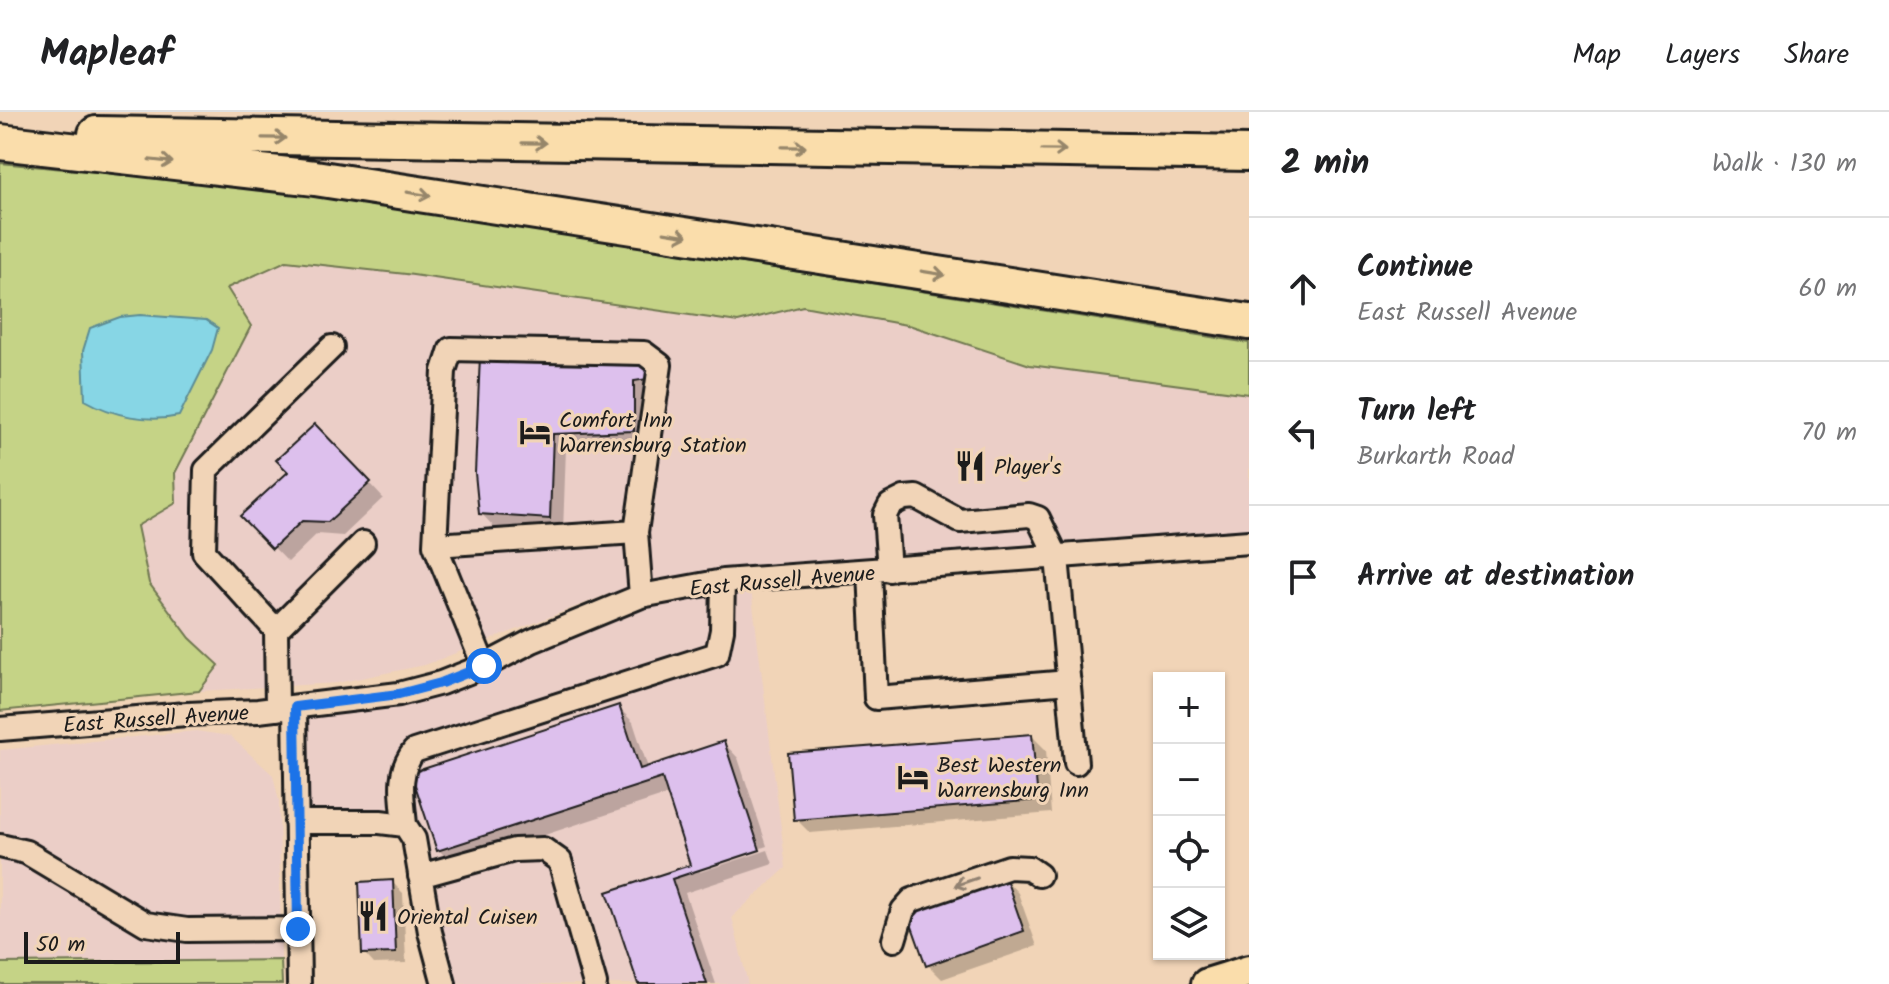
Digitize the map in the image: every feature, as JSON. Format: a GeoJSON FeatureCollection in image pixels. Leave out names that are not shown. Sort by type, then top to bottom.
{"type":"FeatureCollection","features":[{"type":"Feature","properties":{"kind":"highway"},"geometry":{"type":"LineString","coordinates":[[0,132],[1249,153]]}},
{"type":"Feature","properties":{"kind":"highway"},"geometry":{"type":"LineString","coordinates":[[0,142],[315,178],[1249,322]]}},
{"type":"Feature","properties":{"kind":"main road"},"geometry":{"type":"LineString","coordinates":[[1207,984],[1249,971]]}},
{"type":"Feature","properties":{"kind":"street"},"geometry":{"type":"LineString","coordinates":[[299,984],[296,822],[276,630],[204,552],[206,470],[332,347]]}},
{"type":"Feature","properties":{"kind":"street"},"geometry":{"type":"LineString","coordinates":[[484,666],[435,545],[444,371],[451,349],[644,353],[660,365],[636,532],[641,596]]}},
{"type":"Feature","properties":{"kind":"street"},"geometry":{"type":"LineString","coordinates":[[1069,682],[876,698],[879,571],[885,515],[890,505],[904,498],[916,497],[960,521],[1029,515],[1038,518],[1057,557],[1069,682],[1076,763]]}},
{"type":"Feature","properties":{"kind":"street"},"geometry":{"type":"LineString","coordinates":[[435,545],[636,532]]}},
{"type":"Feature","properties":{"kind":"street","name":"East Russell Avenue"},"geometry":{"type":"LineString","coordinates":[[0,729],[286,708],[399,694],[441,683],[484,666],[532,641],[641,596],[723,581],[1249,542]]}},
{"type":"Feature","properties":{"kind":"street"},"geometry":{"type":"LineString","coordinates":[[276,630],[363,543]]}},
{"type":"Feature","properties":{"kind":"street"},"geometry":{"type":"LineString","coordinates":[[444,984],[430,932],[414,839],[405,825],[403,764],[414,751],[717,654],[722,630],[723,581]]}},
{"type":"Feature","properties":{"kind":"street"},"geometry":{"type":"LineString","coordinates":[[296,822],[405,825]]}},
{"type":"Feature","properties":{"kind":"street"},"geometry":{"type":"LineString","coordinates":[[0,846],[26,852],[146,924],[187,930],[298,929]]}},
{"type":"Feature","properties":{"kind":"street"},"geometry":{"type":"LineString","coordinates":[[420,876],[514,850],[543,849],[560,861],[595,984]]}},
{"type":"Feature","properties":{"kind":"street"},"geometry":{"type":"LineString","coordinates":[[894,940],[903,910],[912,900],[1009,867],[1029,868],[1039,875]]}},
{"type":"Feature","properties":{"kind":"shaded area"},"geometry":{"type":"Polygon","coordinates":[[[286,261],[406,274],[738,322],[803,306],[912,326],[1030,365],[1249,394],[1249,531],[675,577],[609,594],[425,665],[337,683],[199,691],[219,665],[190,638],[149,583],[137,526],[176,503],[175,473],[251,326],[227,288],[286,261]]]}},
{"type":"Feature","properties":{"kind":"shaded area"},"geometry":{"type":"Polygon","coordinates":[[[751,589],[786,868],[732,917],[748,984],[444,984],[436,882],[428,853],[410,835],[307,821],[303,714],[399,694],[641,596],[751,589]]]}},
{"type":"Feature","properties":{"kind":"shaded area"},"geometry":{"type":"Polygon","coordinates":[[[196,731],[230,736],[273,775],[279,801],[281,960],[0,963],[0,750],[196,731]]]}},
{"type":"Feature","properties":{"kind":"green space"},"geometry":{"type":"Polygon","coordinates":[[[0,163],[213,183],[383,206],[1249,343],[1249,394],[1030,365],[912,326],[803,306],[738,322],[406,274],[286,261],[227,288],[251,326],[175,473],[176,503],[137,526],[149,583],[190,638],[219,665],[199,691],[0,711],[0,163]]]}},
{"type":"Feature","properties":{"kind":"green space"},"geometry":{"type":"Polygon","coordinates":[[[281,960],[282,984],[0,984],[0,963],[281,960]]]}},
{"type":"Feature","properties":{"kind":"water"},"geometry":{"type":"Polygon","coordinates":[[[140,315],[206,320],[218,328],[212,350],[179,416],[155,419],[131,417],[85,400],[83,351],[90,328],[120,317],[140,315]]]}},
{"type":"Feature","properties":{"kind":"building","name":"Comfort Inn Warrensburg Station"},"geometry":{"type":"Polygon","coordinates":[[[480,356],[652,364],[654,378],[634,381],[634,431],[553,434],[550,519],[479,514],[475,473],[480,356]]]}},
{"type":"Feature","properties":{"kind":"building"},"geometry":{"type":"Polygon","coordinates":[[[315,424],[371,482],[328,522],[302,521],[272,549],[240,516],[288,472],[276,460],[315,424]]]}},
{"type":"Feature","properties":{"kind":"building"},"geometry":{"type":"Polygon","coordinates":[[[619,705],[640,769],[724,741],[760,850],[672,879],[707,984],[638,984],[607,892],[690,865],[662,778],[437,851],[411,773],[619,705]]]}},
{"type":"Feature","properties":{"kind":"building","name":"Best Western Warrensburg Inn"},"geometry":{"type":"Polygon","coordinates":[[[1032,734],[1038,800],[794,820],[788,753],[1032,734]]]}},
{"type":"Feature","properties":{"kind":"building"},"geometry":{"type":"Polygon","coordinates":[[[1005,876],[1024,931],[926,966],[909,918],[918,906],[1005,876]]]}},
{"type":"Feature","properties":{"kind":"building"},"geometry":{"type":"Polygon","coordinates":[[[393,880],[396,953],[362,954],[359,882],[393,880]]]}},
{"type":"Feature","properties":{"kind":"place","name":"Comfort Inn Warrensburg Station"},"geometry":{"type":"Point","coordinates":[535,432]}},
{"type":"Feature","properties":{"kind":"place","name":"Player's"},"geometry":{"type":"Point","coordinates":[970,466]}},
{"type":"Feature","properties":{"kind":"place","name":"Best Western Warrensburg Inn"},"geometry":{"type":"Point","coordinates":[913,777]}},
{"type":"Feature","properties":{"kind":"place","name":"Oriental Cuisen"},"geometry":{"type":"Point","coordinates":[373,916]}},
{"type":"Feature","properties":{"kind":"route"},"geometry":{"type":"LineString","coordinates":[[298,929],[295,707],[399,694],[441,683],[484,666]]}}]}
